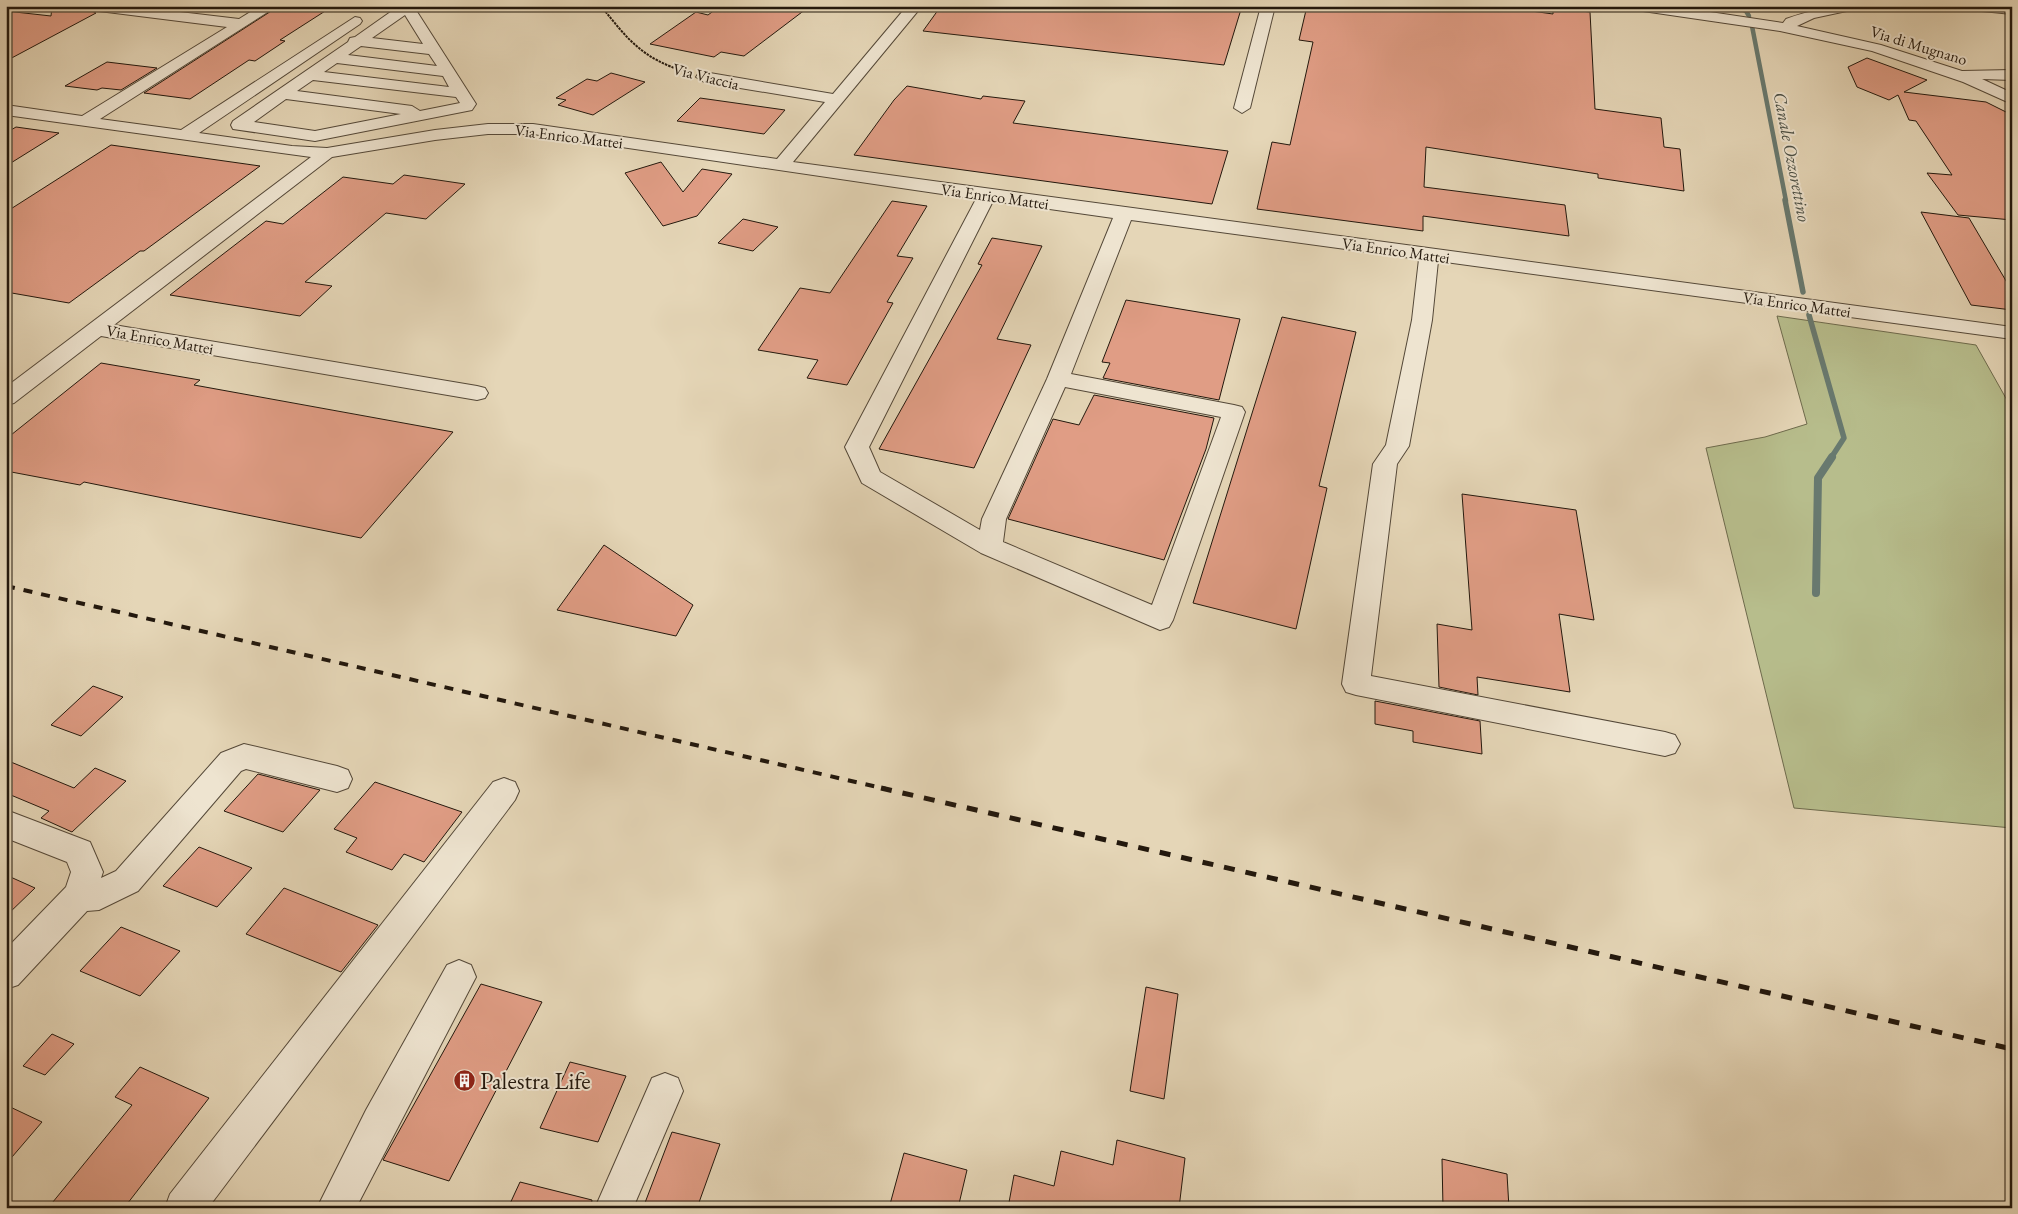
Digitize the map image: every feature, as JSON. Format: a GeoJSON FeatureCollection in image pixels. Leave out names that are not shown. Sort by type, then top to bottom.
{"type":"FeatureCollection","features":[{"type":"Feature","properties":{"kind":"street"},"geometry":{"type":"LineString","coordinates":[[90,6],[242,24]]}},
{"type":"Feature","properties":{"kind":"street"},"geometry":{"type":"LineString","coordinates":[[109,106],[270,6]]}},
{"type":"Feature","properties":{"kind":"street"},"geometry":{"type":"LineString","coordinates":[[780,166],[915,6]]}},
{"type":"Feature","properties":{"kind":"street"},"geometry":{"type":"LineString","coordinates":[[1242,108],[1268,6]]}},
{"type":"Feature","properties":{"kind":"street","name":"Via di Mugnano"},"geometry":{"type":"LineString","coordinates":[[1636,6],[1789,28],[1902,56],[1959,74],[2012,99]]}},
{"type":"Feature","properties":{"kind":"street"},"geometry":{"type":"LineString","coordinates":[[1789,28],[1792,22],[1803,17],[1851,6]]}},
{"type":"Feature","properties":{"kind":"street"},"geometry":{"type":"LineString","coordinates":[[1972,6],[2012,10]]}},
{"type":"Feature","properties":{"kind":"street"},"geometry":{"type":"LineString","coordinates":[[407,9],[468,104],[466,107],[363,127],[254,113],[356,41],[376,26],[400,10],[407,9]]}},
{"type":"Feature","properties":{"kind":"street"},"geometry":{"type":"LineString","coordinates":[[183,136],[370,10]]}},
{"type":"Feature","properties":{"kind":"street"},"geometry":{"type":"LineString","coordinates":[[350,23],[376,26]]}},
{"type":"Feature","properties":{"kind":"street"},"geometry":{"type":"LineString","coordinates":[[356,41],[434,50]]}},
{"type":"Feature","properties":{"kind":"street"},"geometry":{"type":"LineString","coordinates":[[332,58],[448,72]]}},
{"type":"Feature","properties":{"kind":"street"},"geometry":{"type":"LineString","coordinates":[[128,94],[109,92],[152,66]]}},
{"type":"Feature","properties":{"kind":"street"},"geometry":{"type":"LineString","coordinates":[[309,74],[461,93]]}},
{"type":"Feature","properties":{"kind":"street"},"geometry":{"type":"LineString","coordinates":[[1959,74],[2012,75]]}},
{"type":"Feature","properties":{"kind":"street","name":"Via Viaccia"},"geometry":{"type":"LineString","coordinates":[[704,77],[836,99]]}},
{"type":"Feature","properties":{"kind":"street"},"geometry":{"type":"LineString","coordinates":[[281,94],[435,114]]}},
{"type":"Feature","properties":{"kind":"street"},"geometry":{"type":"LineString","coordinates":[[7,107],[25,97]]}},
{"type":"Feature","properties":{"kind":"street"},"geometry":{"type":"LineString","coordinates":[[82,112],[109,106],[136,111]]}},
{"type":"Feature","properties":{"kind":"street","name":"Via Enrico Mattei"},"geometry":{"type":"LineString","coordinates":[[7,107],[82,112],[183,136],[292,151],[327,152],[435,135],[511,128],[542,131],[1124,214],[2012,333]]}},
{"type":"Feature","properties":{"kind":"street","name":"Via Enrico Mattei"},"geometry":{"type":"LineString","coordinates":[[98,329],[327,152]]}},
{"type":"Feature","properties":{"kind":"street"},"geometry":{"type":"LineString","coordinates":[[987,195],[857,447],[870,477],[990,547],[1160,620],[1234,412],[1058,378]]}},
{"type":"Feature","properties":{"kind":"street"},"geometry":{"type":"LineString","coordinates":[[1040,221],[1047,203]]}},
{"type":"Feature","properties":{"kind":"street"},"geometry":{"type":"LineString","coordinates":[[990,547],[994,519],[1058,378],[1124,214]]}},
{"type":"Feature","properties":{"kind":"street"},"geometry":{"type":"LineString","coordinates":[[1429,254],[1422,320],[1397,446],[1386,464],[1356,684],[1665,744]]}},
{"type":"Feature","properties":{"kind":"street"},"geometry":{"type":"LineString","coordinates":[[6,398],[98,329]]}},
{"type":"Feature","properties":{"kind":"street","name":"Via Enrico Mattei"},"geometry":{"type":"LineString","coordinates":[[98,329],[477,393]]}},
{"type":"Feature","properties":{"kind":"street"},"geometry":{"type":"LineString","coordinates":[[79,896],[99,895],[127,880],[231,762],[244,756],[337,779]]}},
{"type":"Feature","properties":{"kind":"street"},"geometry":{"type":"LineString","coordinates":[[184,1208],[504,791]]}},
{"type":"Feature","properties":{"kind":"street"},"geometry":{"type":"LineString","coordinates":[[6,824],[79,852],[88,872],[79,896],[6,973]]}},
{"type":"Feature","properties":{"kind":"street"},"geometry":{"type":"LineString","coordinates":[[336,1208],[459,977]]}},
{"type":"Feature","properties":{"kind":"street"},"geometry":{"type":"LineString","coordinates":[[614,1208],[665,1091]]}},
{"type":"Feature","properties":{"kind":"path","name":"Via Viaccia"},"geometry":{"type":"LineString","coordinates":[[601,6],[638,51],[662,64],[704,77]]}},
{"type":"Feature","properties":{"kind":"green space"},"geometry":{"type":"Polygon","coordinates":[[[1777,316],[1976,345],[2012,409],[2012,828],[1794,808],[1706,448],[1765,437],[1807,424],[1777,316]]]}},
{"type":"Feature","properties":{"kind":"building"},"geometry":{"type":"Polygon","coordinates":[[[52,6],[82,6],[96,13],[6,61],[6,11],[51,16],[52,6]]]}},
{"type":"Feature","properties":{"kind":"building"},"geometry":{"type":"Polygon","coordinates":[[[279,6],[333,6],[280,40],[285,41],[255,61],[249,60],[190,99],[144,93],[279,6]]]}},
{"type":"Feature","properties":{"kind":"building"},"geometry":{"type":"Polygon","coordinates":[[[720,6],[810,6],[744,56],[721,52],[714,57],[650,44],[696,12],[708,15],[720,6]]]}},
{"type":"Feature","properties":{"kind":"building"},"geometry":{"type":"Polygon","coordinates":[[[941,6],[1242,6],[1224,65],[923,31],[941,6]]]}},
{"type":"Feature","properties":{"kind":"building"},"geometry":{"type":"Polygon","coordinates":[[[1307,6],[1495,6],[1553,14],[1553,8],[1590,12],[1595,109],[1661,118],[1664,147],[1680,149],[1684,191],[1598,178],[1598,174],[1426,147],[1424,187],[1565,205],[1569,236],[1423,216],[1423,231],[1257,209],[1272,142],[1290,145],[1313,42],[1299,40],[1307,6]]]}},
{"type":"Feature","properties":{"kind":"building"},"geometry":{"type":"Polygon","coordinates":[[[1867,58],[1927,80],[1904,92],[1986,102],[2012,115],[2012,220],[1958,215],[1927,173],[1952,175],[1916,121],[1909,120],[1898,95],[1889,100],[1857,87],[1848,67],[1867,58]]]}},
{"type":"Feature","properties":{"kind":"building"},"geometry":{"type":"Polygon","coordinates":[[[107,62],[157,68],[121,90],[102,88],[97,90],[65,86],[107,62]]]}},
{"type":"Feature","properties":{"kind":"building"},"geometry":{"type":"Polygon","coordinates":[[[611,73],[645,82],[593,115],[558,105],[566,100],[556,98],[587,79],[597,81],[611,73]]]}},
{"type":"Feature","properties":{"kind":"building"},"geometry":{"type":"Polygon","coordinates":[[[907,86],[981,99],[983,96],[1025,101],[1013,123],[1228,151],[1212,204],[854,155],[894,100],[907,86]]]}},
{"type":"Feature","properties":{"kind":"building"},"geometry":{"type":"Polygon","coordinates":[[[700,98],[785,110],[764,134],[677,121],[700,98]]]}},
{"type":"Feature","properties":{"kind":"building"},"geometry":{"type":"Polygon","coordinates":[[[16,127],[59,133],[6,166],[6,133],[16,127]]]}},
{"type":"Feature","properties":{"kind":"building"},"geometry":{"type":"Polygon","coordinates":[[[111,145],[260,166],[69,303],[6,292],[6,212],[111,145]]]}},
{"type":"Feature","properties":{"kind":"building"},"geometry":{"type":"Polygon","coordinates":[[[661,162],[683,192],[702,169],[732,174],[697,216],[663,226],[625,173],[661,162]]]}},
{"type":"Feature","properties":{"kind":"building"},"geometry":{"type":"Polygon","coordinates":[[[404,175],[465,184],[426,219],[386,213],[305,282],[332,286],[300,316],[170,295],[266,221],[283,224],[343,177],[393,184],[404,175]]]}},
{"type":"Feature","properties":{"kind":"building"},"geometry":{"type":"Polygon","coordinates":[[[892,201],[927,206],[897,256],[913,258],[887,302],[893,303],[847,385],[807,378],[818,360],[758,350],[800,288],[830,293],[892,201]]]}},
{"type":"Feature","properties":{"kind":"building"},"geometry":{"type":"Polygon","coordinates":[[[1921,212],[1969,218],[2012,291],[2012,310],[1971,305],[1921,212]]]}},
{"type":"Feature","properties":{"kind":"building"},"geometry":{"type":"Polygon","coordinates":[[[743,219],[778,227],[753,251],[718,243],[743,219]]]}},
{"type":"Feature","properties":{"kind":"building"},"geometry":{"type":"Polygon","coordinates":[[[992,238],[1042,246],[997,339],[1031,345],[974,468],[879,449],[982,265],[978,264],[992,238]]]}},
{"type":"Feature","properties":{"kind":"building"},"geometry":{"type":"Polygon","coordinates":[[[1126,300],[1240,319],[1219,400],[1103,378],[1110,363],[1102,362],[1126,300]]]}},
{"type":"Feature","properties":{"kind":"building"},"geometry":{"type":"Polygon","coordinates":[[[1282,317],[1356,332],[1319,486],[1327,488],[1296,629],[1193,603],[1282,317]]]}},
{"type":"Feature","properties":{"kind":"building"},"geometry":{"type":"Polygon","coordinates":[[[101,363],[200,380],[194,385],[453,432],[361,538],[84,482],[80,485],[6,471],[6,439],[101,363]]]}},
{"type":"Feature","properties":{"kind":"building"},"geometry":{"type":"Polygon","coordinates":[[[1094,395],[1214,418],[1206,449],[1164,560],[1008,519],[1053,419],[1079,425],[1094,395]]]}},
{"type":"Feature","properties":{"kind":"building"},"geometry":{"type":"Polygon","coordinates":[[[1462,494],[1576,510],[1594,620],[1559,614],[1570,692],[1477,677],[1478,695],[1439,687],[1437,624],[1472,630],[1462,494]]]}},
{"type":"Feature","properties":{"kind":"building"},"geometry":{"type":"Polygon","coordinates":[[[604,545],[693,605],[676,636],[557,610],[604,545]]]}},
{"type":"Feature","properties":{"kind":"building"},"geometry":{"type":"Polygon","coordinates":[[[93,686],[123,697],[81,736],[51,725],[93,686]]]}},
{"type":"Feature","properties":{"kind":"building"},"geometry":{"type":"Polygon","coordinates":[[[1375,701],[1480,721],[1482,754],[1413,742],[1413,731],[1375,724],[1375,701]]]}},
{"type":"Feature","properties":{"kind":"building"},"geometry":{"type":"Polygon","coordinates":[[[6,760],[74,788],[95,768],[126,781],[72,832],[41,818],[49,811],[6,793],[6,760]]]}},
{"type":"Feature","properties":{"kind":"building"},"geometry":{"type":"Polygon","coordinates":[[[258,774],[320,790],[283,832],[224,811],[258,774]]]}},
{"type":"Feature","properties":{"kind":"building"},"geometry":{"type":"Polygon","coordinates":[[[375,782],[462,812],[424,862],[404,854],[392,870],[346,852],[357,838],[334,829],[375,782]]]}},
{"type":"Feature","properties":{"kind":"building"},"geometry":{"type":"Polygon","coordinates":[[[199,847],[252,868],[217,907],[163,886],[199,847]]]}},
{"type":"Feature","properties":{"kind":"building"},"geometry":{"type":"Polygon","coordinates":[[[6,875],[35,888],[6,916],[6,875]]]}},
{"type":"Feature","properties":{"kind":"building"},"geometry":{"type":"Polygon","coordinates":[[[284,888],[378,925],[341,972],[246,934],[284,888]]]}},
{"type":"Feature","properties":{"kind":"building"},"geometry":{"type":"Polygon","coordinates":[[[121,927],[180,951],[140,996],[80,971],[121,927]]]}},
{"type":"Feature","properties":{"kind":"building","name":"Palestra Life"},"geometry":{"type":"Polygon","coordinates":[[[481,984],[542,1002],[449,1181],[383,1160],[481,984]]]}},
{"type":"Feature","properties":{"kind":"building"},"geometry":{"type":"Polygon","coordinates":[[[1146,987],[1178,994],[1164,1099],[1130,1091],[1146,987]]]}},
{"type":"Feature","properties":{"kind":"building"},"geometry":{"type":"Polygon","coordinates":[[[52,1034],[74,1044],[45,1075],[23,1066],[52,1034]]]}},
{"type":"Feature","properties":{"kind":"building"},"geometry":{"type":"Polygon","coordinates":[[[570,1062],[626,1076],[598,1142],[540,1128],[570,1062]]]}},
{"type":"Feature","properties":{"kind":"building"},"geometry":{"type":"Polygon","coordinates":[[[140,1067],[209,1098],[124,1208],[48,1208],[132,1105],[115,1097],[140,1067]]]}},
{"type":"Feature","properties":{"kind":"building"},"geometry":{"type":"Polygon","coordinates":[[[6,1105],[42,1122],[6,1164],[6,1105]]]}},
{"type":"Feature","properties":{"kind":"building"},"geometry":{"type":"Polygon","coordinates":[[[672,1132],[720,1144],[697,1208],[643,1208],[672,1132]]]}},
{"type":"Feature","properties":{"kind":"building"},"geometry":{"type":"Polygon","coordinates":[[[1117,1140],[1185,1158],[1179,1208],[1008,1208],[1014,1175],[1054,1186],[1061,1151],[1113,1165],[1117,1140]]]}},
{"type":"Feature","properties":{"kind":"building"},"geometry":{"type":"Polygon","coordinates":[[[904,1153],[967,1170],[958,1208],[889,1208],[904,1153]]]}},
{"type":"Feature","properties":{"kind":"building"},"geometry":{"type":"Polygon","coordinates":[[[1442,1159],[1507,1174],[1509,1208],[1443,1208],[1442,1159]]]}},
{"type":"Feature","properties":{"kind":"building"},"geometry":{"type":"Polygon","coordinates":[[[520,1182],[592,1200],[591,1208],[508,1208],[520,1182]]]}},
{"type":"Feature","properties":{"kind":"waterway","name":"Canale Ozzorettino"},"geometry":{"type":"LineString","coordinates":[[1733,6],[1746,11],[1749,16]]}},
{"type":"Feature","properties":{"kind":"waterway","name":"Canale Ozzorettino"},"geometry":{"type":"LineString","coordinates":[[1752,26],[1786,201]]}},
{"type":"Feature","properties":{"kind":"waterway","name":"Canale Ozzorettino"},"geometry":{"type":"LineString","coordinates":[[1785,200],[1803,292]]}},
{"type":"Feature","properties":{"kind":"waterway","name":"Canale Ozzorettino"},"geometry":{"type":"LineString","coordinates":[[1809,315],[1844,438],[1831,458]]}},
{"type":"Feature","properties":{"kind":"waterway","name":"Canale Ozzorettino"},"geometry":{"type":"LineString","coordinates":[[1816,593],[1818,478],[1832,457]]}},
{"type":"Feature","properties":{"kind":"railway"},"geometry":{"type":"LineString","coordinates":[[6,586],[886,789]]}},
{"type":"Feature","properties":{"kind":"railway"},"geometry":{"type":"LineString","coordinates":[[881,788],[2012,1049]]}},
{"type":"Feature","properties":{"kind":"place","name":"Palestra Life"},"geometry":{"type":"Point","coordinates":[464,1081]}}]}
